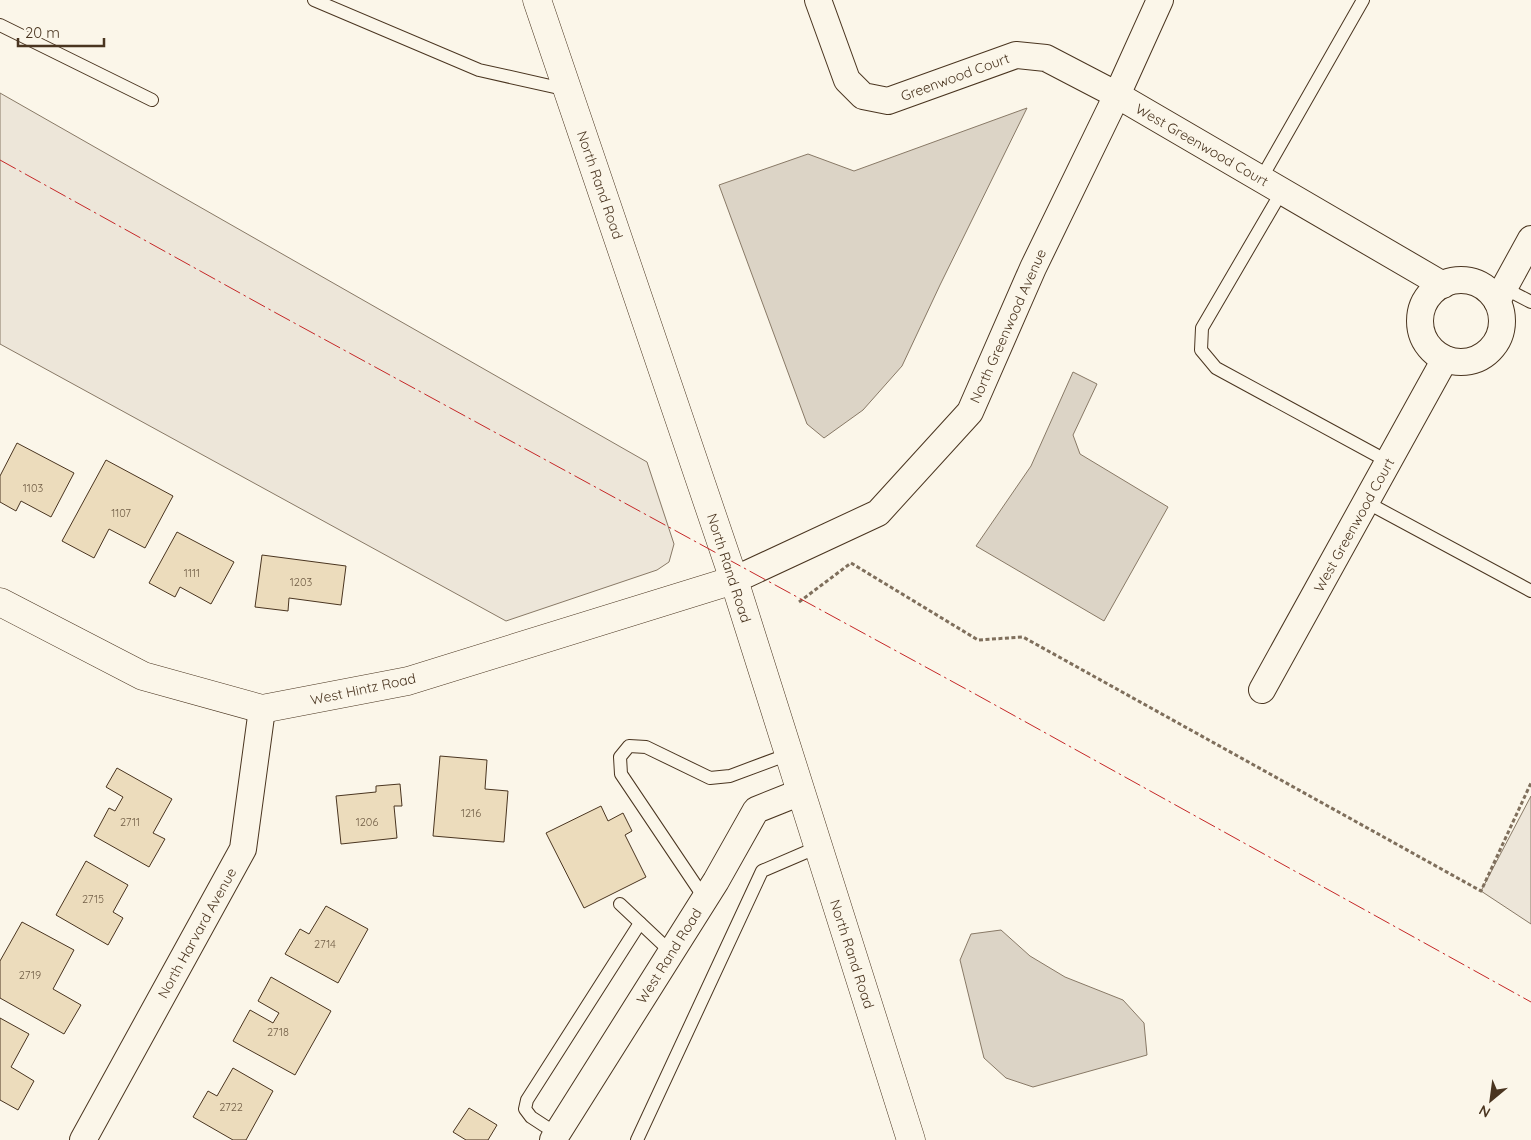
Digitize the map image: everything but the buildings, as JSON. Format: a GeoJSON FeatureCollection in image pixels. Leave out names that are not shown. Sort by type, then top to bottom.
{"type":"FeatureCollection","features":[{"type":"Feature","properties":{"kind":"main road","name":"North Rand Road"},"geometry":{"type":"LineString","coordinates":[[538,0],[734,580],[911,1140]]}},
{"type":"Feature","properties":{"kind":"main road","name":"West Hintz Road"},"geometry":{"type":"LineString","coordinates":[[0,602],[143,676],[262,709],[408,681],[734,580]]}},
{"type":"Feature","properties":{"kind":"street","name":"Greenwood Court"},"geometry":{"type":"LineString","coordinates":[[818,0],[847,80],[863,96],[888,101],[1016,55],[1046,58],[1117,95]]}},
{"type":"Feature","properties":{"kind":"street","name":"North Greenwood Avenue"},"geometry":{"type":"LineString","coordinates":[[734,580],[878,513],[970,412],[1034,268],[1117,95],[1160,0]]}},
{"type":"Feature","properties":{"kind":"street","name":"West Greenwood Court"},"geometry":{"type":"LineString","coordinates":[[1117,95],[1443,285]]}},
{"type":"Feature","properties":{"kind":"street"},"geometry":{"type":"LineString","coordinates":[[1500,294],[1466,281],[1456,281],[1434,290],[1425,302],[1420,316],[1421,330],[1426,343],[1436,354],[1445,359],[1459,362],[1471,361],[1484,356],[1494,346],[1500,332],[1502,322],[1500,294],[1531,239]]}},
{"type":"Feature","properties":{"kind":"street","name":"West Greenwood Court"},"geometry":{"type":"LineString","coordinates":[[1262,690],[1445,359]]}},
{"type":"Feature","properties":{"kind":"street","name":"North Harvard Avenue"},"geometry":{"type":"LineString","coordinates":[[82,1140],[243,850],[262,709]]}},
{"type":"Feature","properties":{"kind":"street","name":"West Rand Road"},"geometry":{"type":"LineString","coordinates":[[555,1137],[705,898],[756,810],[801,792]]}},
{"type":"Feature","properties":{"kind":"lane"},"geometry":{"type":"LineString","coordinates":[[314,0],[479,70],[568,90]]}},
{"type":"Feature","properties":{"kind":"lane"},"geometry":{"type":"LineString","coordinates":[[1363,0],[1202,328],[1201,350],[1216,368],[1389,462]]}},
{"type":"Feature","properties":{"kind":"lane"},"geometry":{"type":"LineString","coordinates":[[0,25],[152,100]]}},
{"type":"Feature","properties":{"kind":"lane"},"geometry":{"type":"LineString","coordinates":[[1500,294],[1531,302]]}},
{"type":"Feature","properties":{"kind":"lane"},"geometry":{"type":"LineString","coordinates":[[1366,502],[1531,591]]}},
{"type":"Feature","properties":{"kind":"lane"},"geometry":{"type":"LineString","coordinates":[[705,898],[621,774],[620,756],[629,746],[646,746],[710,778],[730,776],[789,754]]}},
{"type":"Feature","properties":{"kind":"lane"},"geometry":{"type":"LineString","coordinates":[[637,1140],[762,871],[818,847]]}},
{"type":"Feature","properties":{"kind":"lane"},"geometry":{"type":"LineString","coordinates":[[620,904],[671,952]]}},
{"type":"Feature","properties":{"kind":"lane"},"geometry":{"type":"LineString","coordinates":[[555,1137],[531,1117],[525,1109],[527,1100],[640,923]]}},
{"type":"Feature","properties":{"kind":"path"},"geometry":{"type":"LineString","coordinates":[[799,602],[851,564],[978,640],[1023,637],[1481,891],[1531,783]]}},
{"type":"Feature","properties":{"kind":"shaded area"},"geometry":{"type":"Polygon","coordinates":[[[0,93],[647,462],[674,544],[669,562],[657,570],[506,621],[0,344],[0,93]]]}},
{"type":"Feature","properties":{"kind":"shaded area"},"geometry":{"type":"Polygon","coordinates":[[[1027,108],[902,366],[863,410],[824,438],[807,424],[719,185],[808,154],[854,171],[1027,108]]]}},
{"type":"Feature","properties":{"kind":"shaded area"},"geometry":{"type":"Polygon","coordinates":[[[1073,372],[1097,384],[1073,435],[1080,454],[1168,507],[1104,621],[976,546],[1031,466],[1073,372]]]}},
{"type":"Feature","properties":{"kind":"shaded area"},"geometry":{"type":"Polygon","coordinates":[[[1531,796],[1531,924],[1481,891],[1531,796]]]}},
{"type":"Feature","properties":{"kind":"shaded area"},"geometry":{"type":"Polygon","coordinates":[[[1001,930],[1030,956],[1065,977],[1123,1000],[1144,1023],[1147,1055],[1033,1087],[1006,1078],[984,1058],[960,960],[971,934],[1001,930]]]}},
{"type":"Feature","properties":{"kind":"power"},"geometry":{"type":"LineString","coordinates":[[0,160],[276,313],[977,695],[1531,1002]]}}]}
